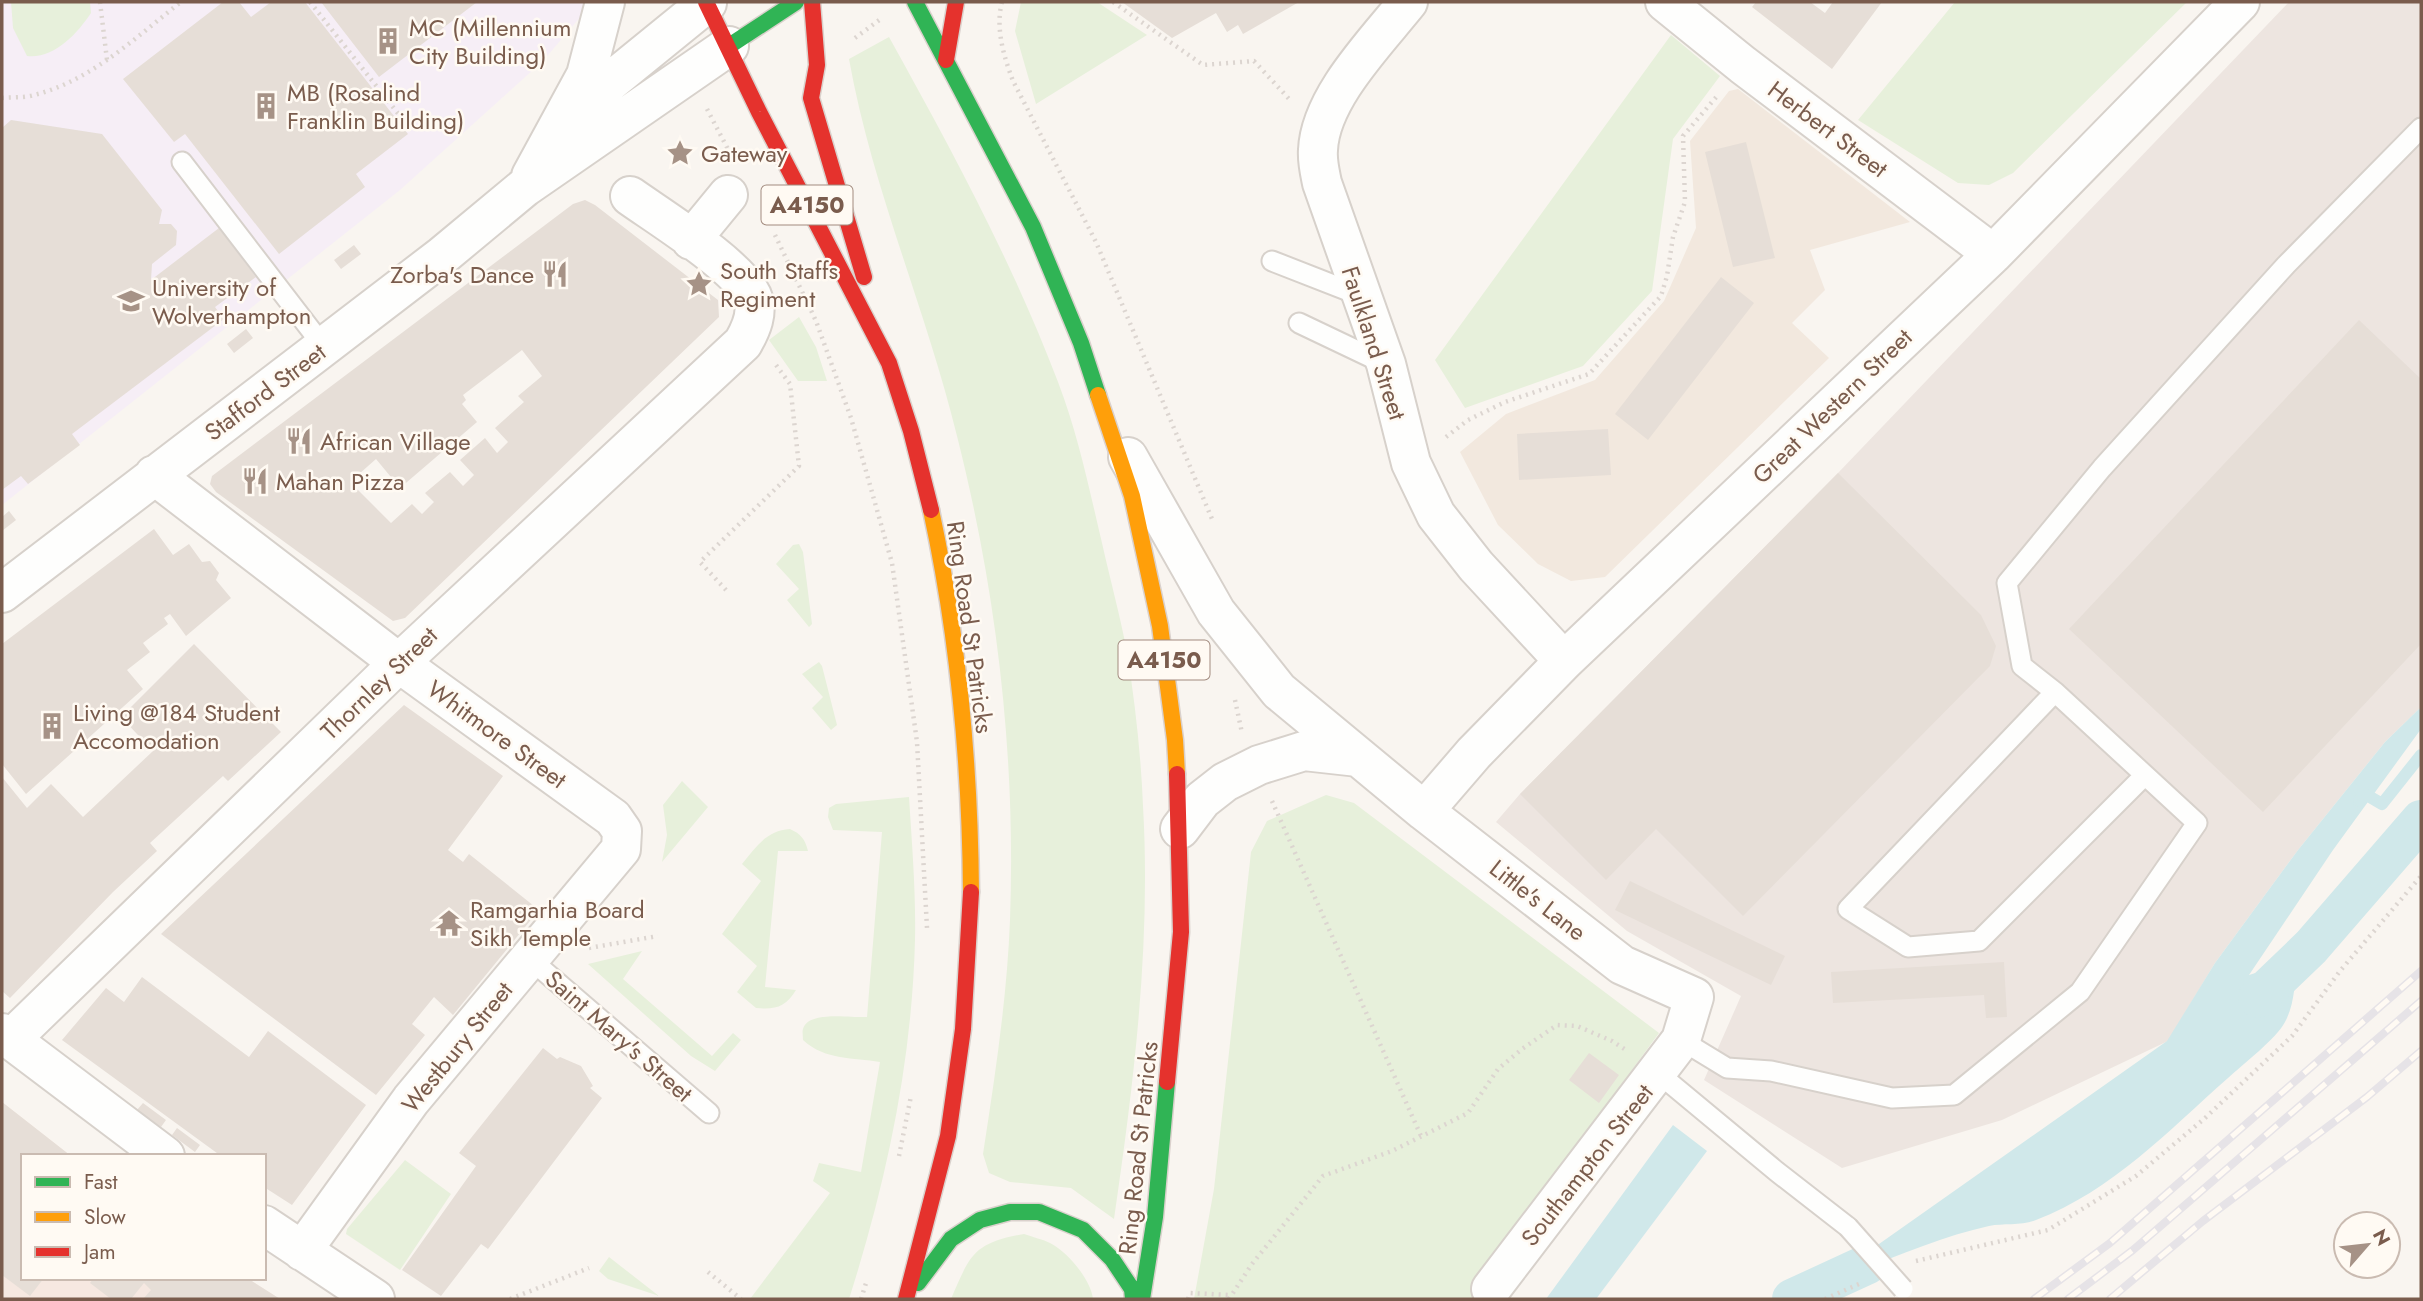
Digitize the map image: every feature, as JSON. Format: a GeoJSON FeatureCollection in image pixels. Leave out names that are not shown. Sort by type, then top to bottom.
{"type":"FeatureCollection","features":[{"type":"Feature","properties":{"kind":"highway","name":"Ring Road St Patricks"},"geometry":{"type":"LineString","coordinates":[[707,2],[737,32],[759,112],[889,363],[927,494],[946,580],[967,772],[971,890],[963,1029],[948,1136],[907,1297]]}},
{"type":"Feature","properties":{"kind":"highway","name":"Stafford Street"},"geometry":{"type":"LineString","coordinates":[[737,32],[796,2]]}},
{"type":"Feature","properties":{"kind":"highway"},"geometry":{"type":"LineString","coordinates":[[812,2],[817,65],[811,98],[889,363]]}},
{"type":"Feature","properties":{"kind":"highway","name":"Ring Road St Patricks"},"geometry":{"type":"LineString","coordinates":[[915,2],[1033,227],[1081,343],[1132,496],[1160,626],[1175,740],[1180,829],[1181,932],[1155,1217],[1143,1299]]}},
{"type":"Feature","properties":{"kind":"highway"},"geometry":{"type":"LineString","coordinates":[[946,60],[956,2]]}},
{"type":"Feature","properties":{"kind":"highway"},"geometry":{"type":"LineString","coordinates":[[907,1297],[951,1239],[980,1220],[1010,1212],[1039,1212],[1083,1230],[1112,1259],[1132,1289],[1133,1299]]}},
{"type":"Feature","properties":{"kind":"street","name":"Stafford Street"},"geometry":{"type":"LineString","coordinates":[[525,187],[586,75],[605,2]]}},
{"type":"Feature","properties":{"kind":"street","name":"Stafford Street"},"geometry":{"type":"LineString","coordinates":[[563,120],[707,2]]}},
{"type":"Feature","properties":{"kind":"street","name":"Faulkland Street"},"geometry":{"type":"LineString","coordinates":[[1408,2],[1336,93],[1320,132],[1317,152],[1322,183],[1385,365],[1411,463],[1436,515],[1476,566],[1564,661]]}},
{"type":"Feature","properties":{"kind":"street","name":"Great Western Street"},"geometry":{"type":"LineString","coordinates":[[1424,811],[1474,753],[1564,661],[1993,254],[2241,2]]}},
{"type":"Feature","properties":{"kind":"street","name":"Herbert Street"},"geometry":{"type":"LineString","coordinates":[[1680,6],[1744,65],[1993,254]]}},
{"type":"Feature","properties":{"kind":"street","name":"Stafford Street"},"geometry":{"type":"LineString","coordinates":[[2,593],[442,257],[525,187],[737,32]]}},
{"type":"Feature","properties":{"kind":"street"},"geometry":{"type":"LineString","coordinates":[[691,240],[730,177]]}},
{"type":"Feature","properties":{"kind":"street"},"geometry":{"type":"LineString","coordinates":[[630,197],[738,275],[753,298],[754,323],[750,330]]}},
{"type":"Feature","properties":{"kind":"street","name":"Thornley Street"},"geometry":{"type":"LineString","coordinates":[[5,1041],[399,663],[743,342],[750,330]]}},
{"type":"Feature","properties":{"kind":"street","name":"Little's Lane"},"geometry":{"type":"LineString","coordinates":[[1110,425],[1227,627],[1279,691],[1424,811],[1622,965],[1694,997],[1681,1040]]}},
{"type":"Feature","properties":{"kind":"street","name":"Whitmore Street"},"geometry":{"type":"LineString","coordinates":[[154,475],[399,663],[613,818],[622,831],[621,849]]}},
{"type":"Feature","properties":{"kind":"street"},"geometry":{"type":"LineString","coordinates":[[1180,829],[1202,800],[1225,782],[1253,768],[1304,751],[1358,757]]}},
{"type":"Feature","properties":{"kind":"street","name":"Westbury Street"},"geometry":{"type":"LineString","coordinates":[[302,1251],[411,1100],[621,849]]}},
{"type":"Feature","properties":{"kind":"street","name":"Southampton Street"},"geometry":{"type":"LineString","coordinates":[[1491,1289],[1681,1040]]}},
{"type":"Feature","properties":{"kind":"street"},"geometry":{"type":"LineString","coordinates":[[5,1041],[163,1154]]}},
{"type":"Feature","properties":{"kind":"street"},"geometry":{"type":"LineString","coordinates":[[266,1226],[375,1299]]}},
{"type":"Feature","properties":{"kind":"lane"},"geometry":{"type":"LineString","coordinates":[[1681,1040],[1727,1068],[1771,1071],[1892,1098],[1954,1095],[2080,992],[2197,823],[2055,692],[2022,666],[2007,583],[2102,468],[2240,315],[2421,128]]}},
{"type":"Feature","properties":{"kind":"lane"},"geometry":{"type":"LineString","coordinates":[[182,162],[324,347]]}},
{"type":"Feature","properties":{"kind":"lane"},"geometry":{"type":"LineString","coordinates":[[1272,261],[1359,295]]}},
{"type":"Feature","properties":{"kind":"lane"},"geometry":{"type":"LineString","coordinates":[[1299,323],[1385,365]]}},
{"type":"Feature","properties":{"kind":"lane"},"geometry":{"type":"LineString","coordinates":[[2055,692],[1848,909],[1908,947],[1979,941],[2144,775]]}},
{"type":"Feature","properties":{"kind":"lane","name":"Saint Mary's Street"},"geometry":{"type":"LineString","coordinates":[[530,959],[709,1113]]}},
{"type":"Feature","properties":{"kind":"lane"},"geometry":{"type":"LineString","coordinates":[[1658,1073],[1848,1227],[1903,1289]]}},
{"type":"Feature","properties":{"kind":"path"},"geometry":{"type":"LineString","coordinates":[[100,2],[107,60]]}},
{"type":"Feature","properties":{"kind":"path"},"geometry":{"type":"LineString","coordinates":[[2,98],[33,96],[63,85],[107,60],[181,2]]}},
{"type":"Feature","properties":{"kind":"path"},"geometry":{"type":"LineString","coordinates":[[310,2],[401,116]]}},
{"type":"Feature","properties":{"kind":"path"},"geometry":{"type":"LineString","coordinates":[[1002,2],[1001,37],[1013,81],[1096,242],[1213,523]]}},
{"type":"Feature","properties":{"kind":"path"},"geometry":{"type":"LineString","coordinates":[[1113,2],[1203,65],[1254,61],[1320,132]]}},
{"type":"Feature","properties":{"kind":"path"},"geometry":{"type":"LineString","coordinates":[[1411,463],[1468,420],[1505,402],[1589,374],[1661,296],[1673,237],[1685,202],[1683,136],[1744,65]]}},
{"type":"Feature","properties":{"kind":"path"},"geometry":{"type":"LineString","coordinates":[[719,135],[730,177]]}},
{"type":"Feature","properties":{"kind":"path"},"geometry":{"type":"LineString","coordinates":[[771,228],[816,321],[851,418],[892,564],[917,742],[927,929]]}},
{"type":"Feature","properties":{"kind":"path"},"geometry":{"type":"LineString","coordinates":[[726,590],[700,562],[799,466],[790,384],[750,330]]}},
{"type":"Feature","properties":{"kind":"path"},"geometry":{"type":"LineString","coordinates":[[1235,694],[1238,720],[1253,768],[1270,798],[1421,1136]]}},
{"type":"Feature","properties":{"kind":"path"},"geometry":{"type":"LineString","coordinates":[[1912,1262],[2048,1230],[2136,1176],[2204,1119],[2292,1036],[2340,971],[2421,876]]}},
{"type":"Feature","properties":{"kind":"path"},"geometry":{"type":"LineString","coordinates":[[1188,1299],[1190,1293],[1229,1297],[1323,1176],[1392,1150],[1468,1113],[1498,1069],[1557,1025],[1577,1026],[1612,1041],[1658,1073]]}},
{"type":"Feature","properties":{"kind":"path"},"geometry":{"type":"LineString","coordinates":[[897,1164],[914,1083]]}},
{"type":"Feature","properties":{"kind":"path"},"geometry":{"type":"LineString","coordinates":[[510,1299],[589,1268]]}},
{"type":"Feature","properties":{"kind":"path"},"geometry":{"type":"LineString","coordinates":[[708,1272],[741,1299]]}},
{"type":"Feature","properties":{"kind":"path"},"geometry":{"type":"LineString","coordinates":[[861,1299],[869,1272]]}},
{"type":"Feature","properties":{"kind":"path"},"geometry":{"type":"LineString","coordinates":[[1825,1299],[1861,1282]]}},
{"type":"Feature","properties":{"kind":"shaded area","name":"University of Wolverhampton"},"geometry":{"type":"Polygon","coordinates":[[[2,2],[593,2],[543,61],[400,190],[2,505],[2,2]]]}},
{"type":"Feature","properties":{"kind":"shaded area"},"geometry":{"type":"Polygon","coordinates":[[[2289,2],[2421,2],[2421,707],[2385,742],[2298,850],[2215,963],[2168,1041],[2002,1120],[1842,1168],[1704,1080],[1741,996],[1627,931],[1496,822],[1520,794],[1838,473],[2289,2]]]}},
{"type":"Feature","properties":{"kind":"shaded area"},"geometry":{"type":"Polygon","coordinates":[[[1738,89],[1910,222],[1810,250],[1825,290],[1792,323],[1829,358],[1605,577],[1571,581],[1538,564],[1498,525],[1460,452],[1506,414],[1595,380],[1664,301],[1696,228],[1690,141],[1729,91],[1738,89]]]}},
{"type":"Feature","properties":{"kind":"shaded area"},"geometry":{"type":"Polygon","coordinates":[[[2,1102],[68,1154],[21,1154],[21,1280],[250,1280],[280,1299],[2,1299],[2,1102]]]}},
{"type":"Feature","properties":{"kind":"green space"},"geometry":{"type":"Polygon","coordinates":[[[11,2],[90,2],[91,13],[64,43],[46,54],[27,56],[13,28],[11,2]]]}},
{"type":"Feature","properties":{"kind":"green space"},"geometry":{"type":"Polygon","coordinates":[[[1021,2],[1097,2],[1147,35],[1036,104],[1015,31],[1021,2]]]}},
{"type":"Feature","properties":{"kind":"green space"},"geometry":{"type":"Polygon","coordinates":[[[1955,2],[2187,2],[2013,173],[1989,185],[1958,183],[1858,120],[1955,2]]]}},
{"type":"Feature","properties":{"kind":"green space"},"geometry":{"type":"Polygon","coordinates":[[[1671,35],[1720,76],[1673,139],[1652,291],[1583,366],[1465,408],[1435,360],[1671,35]]]}},
{"type":"Feature","properties":{"kind":"green space"},"geometry":{"type":"Polygon","coordinates":[[[889,37],[958,163],[1001,249],[1058,382],[1083,461],[1127,652],[1141,767],[1145,909],[1134,1065],[1114,1219],[1071,1188],[1010,1182],[989,1173],[983,1154],[1000,1037],[1010,920],[1010,798],[1001,676],[983,555],[957,436],[871,154],[849,59],[889,37]]]}},
{"type":"Feature","properties":{"kind":"green space"},"geometry":{"type":"Polygon","coordinates":[[[799,317],[816,347],[827,381],[798,381],[769,340],[799,317]]]}},
{"type":"Feature","properties":{"kind":"green space"},"geometry":{"type":"Polygon","coordinates":[[[799,544],[803,552],[812,624],[809,627],[787,600],[799,589],[776,564],[793,545],[799,544]]]}},
{"type":"Feature","properties":{"kind":"green space"},"geometry":{"type":"Polygon","coordinates":[[[819,662],[837,725],[831,730],[812,708],[823,697],[802,674],[819,662]]]}},
{"type":"Feature","properties":{"kind":"green space"},"geometry":{"type":"Polygon","coordinates":[[[682,781],[708,807],[662,862],[667,835],[663,805],[682,781]]]}},
{"type":"Feature","properties":{"kind":"green space"},"geometry":{"type":"Polygon","coordinates":[[[1326,795],[1354,803],[1659,1033],[1476,1283],[1493,1299],[1194,1299],[1214,1189],[1251,852],[1267,821],[1326,795]]]}},
{"type":"Feature","properties":{"kind":"green space"},"geometry":{"type":"Polygon","coordinates":[[[909,797],[915,922],[909,1032],[885,1167],[849,1299],[750,1299],[830,1193],[813,1181],[819,1163],[861,1172],[880,1062],[830,1055],[803,1040],[803,1029],[813,1019],[831,1016],[867,1017],[882,832],[833,830],[828,817],[829,808],[836,804],[909,797]]]}},
{"type":"Feature","properties":{"kind":"green space"},"geometry":{"type":"Polygon","coordinates":[[[790,829],[802,837],[808,851],[778,851],[765,987],[796,990],[779,1006],[756,1008],[737,992],[757,966],[722,934],[761,881],[742,864],[768,836],[790,829]]]}},
{"type":"Feature","properties":{"kind":"green space"},"geometry":{"type":"Polygon","coordinates":[[[642,951],[623,979],[712,1056],[733,1033],[741,1040],[715,1071],[691,1056],[588,964],[642,951]]]}},
{"type":"Feature","properties":{"kind":"green space"},"geometry":{"type":"Polygon","coordinates":[[[405,1160],[451,1194],[400,1270],[346,1234],[347,1229],[405,1160]]]}},
{"type":"Feature","properties":{"kind":"green space"},"geometry":{"type":"Polygon","coordinates":[[[1024,1234],[1050,1243],[1064,1253],[1078,1267],[1093,1299],[951,1299],[963,1272],[976,1253],[994,1242],[1024,1234]]]}},
{"type":"Feature","properties":{"kind":"green space"},"geometry":{"type":"Polygon","coordinates":[[[609,1257],[659,1296],[608,1279],[599,1271],[609,1257]]]}},
{"type":"Feature","properties":{"kind":"water"},"geometry":{"type":"Polygon","coordinates":[[[2421,707],[2421,729],[2333,850],[2249,975],[2297,960],[2291,1008],[2281,1028],[2267,1043],[2138,1158],[2090,1193],[2064,1208],[2031,1222],[1968,1231],[1818,1287],[2167,1041],[2215,963],[2298,850],[2385,742],[2421,707]]]}},
{"type":"Feature","properties":{"kind":"water"},"geometry":{"type":"Polygon","coordinates":[[[1673,1125],[1707,1151],[1596,1299],[1546,1299],[1673,1125]]]}},
{"type":"Feature","properties":{"kind":"building","name":"MB (Rosalind Franklin Building)"},"geometry":{"type":"Polygon","coordinates":[[[223,2],[239,2],[251,17],[271,2],[305,2],[408,134],[356,174],[365,187],[279,254],[185,134],[174,142],[123,79],[223,2]]]}},
{"type":"Feature","properties":{"kind":"building","name":"MC (Millennium City Building)"},"geometry":{"type":"Polygon","coordinates":[[[321,2],[477,2],[379,77],[321,2]]]}},
{"type":"Feature","properties":{"kind":"building"},"geometry":{"type":"Polygon","coordinates":[[[1122,2],[1299,2],[1243,34],[1238,25],[1227,32],[1216,13],[1172,38],[1122,2]]]}},
{"type":"Feature","properties":{"kind":"building"},"geometry":{"type":"Polygon","coordinates":[[[1756,2],[1810,2],[1825,13],[1833,2],[1882,2],[1832,69],[1752,7],[1756,2]]]}},
{"type":"Feature","properties":{"kind":"building"},"geometry":{"type":"Polygon","coordinates":[[[11,120],[102,134],[162,210],[159,224],[171,224],[177,231],[176,245],[152,264],[151,280],[219,228],[256,277],[215,307],[224,319],[72,434],[80,445],[28,484],[21,476],[2,490],[2,128],[11,120]]]}},
{"type":"Feature","properties":{"kind":"building"},"geometry":{"type":"Polygon","coordinates":[[[1746,142],[1775,258],[1733,267],[1705,152],[1746,142]]]}},
{"type":"Feature","properties":{"kind":"building"},"geometry":{"type":"Polygon","coordinates":[[[585,200],[595,205],[718,300],[719,317],[405,618],[393,621],[216,492],[210,484],[212,476],[573,204],[585,200]],[[522,350],[463,395],[466,400],[462,404],[477,422],[400,488],[376,459],[350,482],[391,523],[412,504],[422,514],[434,502],[425,493],[450,472],[463,486],[474,475],[460,460],[485,438],[497,453],[508,442],[495,428],[524,402],[518,396],[542,376],[522,350]]]}},
{"type":"Feature","properties":{"kind":"building"},"geometry":{"type":"Polygon","coordinates":[[[354,245],[361,254],[341,269],[334,260],[354,245]]]}},
{"type":"Feature","properties":{"kind":"building"},"geometry":{"type":"Polygon","coordinates":[[[1721,277],[1754,303],[1648,440],[1615,414],[1721,277]]]}},
{"type":"Feature","properties":{"kind":"building"},"geometry":{"type":"Polygon","coordinates":[[[2359,320],[2421,379],[2421,644],[2263,812],[2069,629],[2359,320]]]}},
{"type":"Feature","properties":{"kind":"building"},"geometry":{"type":"Polygon","coordinates":[[[246,329],[253,338],[234,353],[227,344],[246,329]]]}},
{"type":"Feature","properties":{"kind":"building"},"geometry":{"type":"Polygon","coordinates":[[[1608,429],[1611,475],[1519,480],[1517,434],[1608,429]]]}},
{"type":"Feature","properties":{"kind":"building"},"geometry":{"type":"Polygon","coordinates":[[[1838,473],[1981,615],[1996,646],[1990,666],[1743,916],[1656,829],[1606,880],[1520,794],[1838,473]]]}},
{"type":"Feature","properties":{"kind":"building"},"geometry":{"type":"Polygon","coordinates":[[[9,511],[16,520],[2,531],[2,517],[9,511]]]}},
{"type":"Feature","properties":{"kind":"building"},"geometry":{"type":"Polygon","coordinates":[[[154,529],[173,555],[189,544],[202,562],[210,561],[219,573],[216,580],[231,598],[186,636],[170,614],[164,618],[168,624],[143,643],[150,652],[127,670],[143,689],[26,794],[2,764],[2,644],[154,529]]]}},
{"type":"Feature","properties":{"kind":"building"},"geometry":{"type":"Polygon","coordinates":[[[194,644],[281,732],[228,781],[223,776],[150,843],[157,851],[113,892],[10,998],[2,991],[2,777],[27,808],[51,784],[83,817],[153,751],[121,717],[194,644]]]}},
{"type":"Feature","properties":{"kind":"building"},"geometry":{"type":"Polygon","coordinates":[[[404,705],[503,776],[448,850],[463,862],[469,854],[539,910],[453,1015],[434,997],[412,1024],[425,1035],[376,1095],[161,934],[404,705]]]}},
{"type":"Feature","properties":{"kind":"building"},"geometry":{"type":"Polygon","coordinates":[[[1630,881],[1785,956],[1771,985],[1615,910],[1630,881]]]}},
{"type":"Feature","properties":{"kind":"building"},"geometry":{"type":"Polygon","coordinates":[[[2004,962],[2007,1017],[1986,1018],[1984,995],[1833,1003],[1831,972],[2004,962]]]}},
{"type":"Feature","properties":{"kind":"building"},"geometry":{"type":"Polygon","coordinates":[[[142,977],[249,1057],[268,1031],[366,1105],[292,1205],[266,1188],[266,1154],[218,1154],[62,1040],[106,988],[124,1002],[142,977]]]}},
{"type":"Feature","properties":{"kind":"building"},"geometry":{"type":"Polygon","coordinates":[[[543,1048],[557,1059],[560,1057],[581,1066],[593,1086],[590,1088],[602,1098],[488,1249],[481,1244],[441,1296],[402,1270],[476,1166],[459,1153],[543,1048]]]}},
{"type":"Feature","properties":{"kind":"building"},"geometry":{"type":"Polygon","coordinates":[[[1589,1053],[1619,1075],[1599,1103],[1569,1080],[1589,1053]]]}},
{"type":"Feature","properties":{"kind":"building"},"geometry":{"type":"Polygon","coordinates":[[[2,1102],[68,1154],[21,1154],[21,1280],[42,1280],[30,1296],[2,1275],[2,1102]]]}},
{"type":"Feature","properties":{"kind":"building"},"geometry":{"type":"Polygon","coordinates":[[[143,1103],[166,1120],[161,1127],[137,1110],[143,1103]]]}},
{"type":"Feature","properties":{"kind":"building"},"geometry":{"type":"Polygon","coordinates":[[[177,1128],[200,1145],[195,1152],[172,1135],[177,1128]]]}},
{"type":"Feature","properties":{"kind":"building"},"geometry":{"type":"Polygon","coordinates":[[[92,1280],[250,1280],[280,1299],[143,1299],[151,1290],[144,1283],[131,1299],[111,1299],[90,1283],[92,1280]]]}},
{"type":"Feature","properties":{"kind":"waterway"},"geometry":{"type":"LineString","coordinates":[[2359,801],[2365,794],[2382,804],[2421,755]]}},
{"type":"Feature","properties":{"kind":"waterway"},"geometry":{"type":"LineString","coordinates":[[2258,998],[2311,947],[2421,820]]}},
{"type":"Feature","properties":{"kind":"waterway"},"geometry":{"type":"LineString","coordinates":[[1792,1299],[1868,1264]]}},
{"type":"Feature","properties":{"kind":"railway"},"geometry":{"type":"LineString","coordinates":[[2034,1299],[2110,1243],[2421,971]]}},
{"type":"Feature","properties":{"kind":"railway"},"geometry":{"type":"LineString","coordinates":[[2068,1299],[2133,1250],[2421,1001]]}},
{"type":"Feature","properties":{"kind":"railway"},"geometry":{"type":"LineString","coordinates":[[2110,1299],[2203,1221],[2367,1097],[2421,1051]]}},
{"type":"Feature","properties":{"kind":"traffic: fast"},"geometry":{"type":"LineString","coordinates":[[729,46],[796,2]]}},
{"type":"Feature","properties":{"kind":"traffic: fast"},"geometry":{"type":"LineString","coordinates":[[915,2],[1033,227],[1081,343],[1098,395]]}},
{"type":"Feature","properties":{"kind":"traffic: fast"},"geometry":{"type":"LineString","coordinates":[[1142,1299],[1155,1217],[1167,1082]]}},
{"type":"Feature","properties":{"kind":"traffic: fast"},"geometry":{"type":"LineString","coordinates":[[918,1283],[951,1239],[980,1220],[1010,1212],[1039,1212],[1083,1230],[1112,1259],[1132,1289],[1133,1299]]}},
{"type":"Feature","properties":{"kind":"traffic: slow"},"geometry":{"type":"LineString","coordinates":[[1098,395],[1132,496],[1160,626],[1177,774]]}},
{"type":"Feature","properties":{"kind":"traffic: slow"},"geometry":{"type":"LineString","coordinates":[[931,510],[948,604],[961,700],[971,892]]}},
{"type":"Feature","properties":{"kind":"traffic: jam"},"geometry":{"type":"LineString","coordinates":[[706,2],[759,112],[889,363],[911,431],[931,510]]}},
{"type":"Feature","properties":{"kind":"traffic: jam"},"geometry":{"type":"LineString","coordinates":[[812,2],[817,65],[811,98],[864,277]]}},
{"type":"Feature","properties":{"kind":"traffic: jam"},"geometry":{"type":"LineString","coordinates":[[946,60],[956,2]]}},
{"type":"Feature","properties":{"kind":"traffic: jam"},"geometry":{"type":"LineString","coordinates":[[1167,1082],[1181,932],[1177,774]]}},
{"type":"Feature","properties":{"kind":"traffic: jam"},"geometry":{"type":"LineString","coordinates":[[906,1299],[948,1136],[963,1029],[971,892]]}},
{"type":"Feature","properties":{"kind":"place","name":"MC (Millennium City Building)"},"geometry":{"type":"Point","coordinates":[388,41]}},
{"type":"Feature","properties":{"kind":"place","name":"MB (Rosalind Franklin Building)"},"geometry":{"type":"Point","coordinates":[266,106]}},
{"type":"Feature","properties":{"kind":"place","name":"Gateway"},"geometry":{"type":"Point","coordinates":[680,153]}},
{"type":"Feature","properties":{"kind":"place","name":"Zorba's Dance"},"geometry":{"type":"Point","coordinates":[555,274]}},
{"type":"Feature","properties":{"kind":"place","name":"South Staffs Regiment"},"geometry":{"type":"Point","coordinates":[699,284]}},
{"type":"Feature","properties":{"kind":"place","name":"University of Wolverhampton"},"geometry":{"type":"Point","coordinates":[131,301]}},
{"type":"Feature","properties":{"kind":"place","name":"African Village"},"geometry":{"type":"Point","coordinates":[299,441]}},
{"type":"Feature","properties":{"kind":"place","name":"Mahan Pizza"},"geometry":{"type":"Point","coordinates":[255,481]}},
{"type":"Feature","properties":{"kind":"place","name":"Living @184 Student Accomodation"},"geometry":{"type":"Point","coordinates":[52,726]}},
{"type":"Feature","properties":{"kind":"place","name":"Ramgarhia Board Sikh Temple"},"geometry":{"type":"Point","coordinates":[449,923]}}]}
